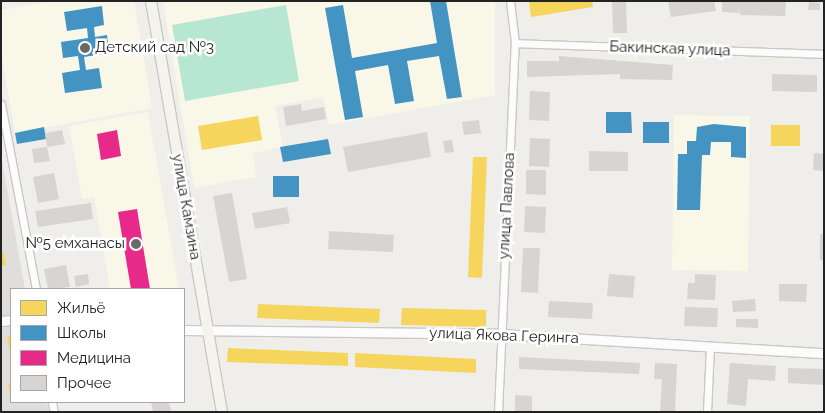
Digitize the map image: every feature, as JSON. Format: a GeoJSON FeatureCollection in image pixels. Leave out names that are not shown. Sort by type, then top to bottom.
{"type":"FeatureCollection","features":[{"type":"Feature","properties":{"kind":"main road","name":"улица Камзина"},"geometry":{"type":"LineString","coordinates":[[151,1],[222,412]]}},
{"type":"Feature","properties":{"kind":"street","name":"улица Павлова"},"geometry":{"type":"LineString","coordinates":[[498,412],[515,43],[510,1]]}},
{"type":"Feature","properties":{"kind":"street","name":"Бакинская улица"},"geometry":{"type":"LineString","coordinates":[[515,43],[824,54]]}},
{"type":"Feature","properties":{"kind":"street"},"geometry":{"type":"LineString","coordinates":[[1,104],[36,288]]}},
{"type":"Feature","properties":{"kind":"street","name":"улица Якова Геринга"},"geometry":{"type":"LineString","coordinates":[[185,330],[207,332],[501,334],[824,353]]}},
{"type":"Feature","properties":{"kind":"street"},"geometry":{"type":"LineString","coordinates":[[707,412],[710,346]]}},
{"type":"Feature","properties":{"kind":"shaded area"},"geometry":{"type":"Polygon","coordinates":[[[54,1],[134,1],[152,108],[15,133],[1,53],[1,10],[54,1]]]}},
{"type":"Feature","properties":{"kind":"shaded area"},"geometry":{"type":"Polygon","coordinates":[[[163,1],[495,1],[495,95],[329,125],[323,97],[275,106],[283,147],[253,153],[256,177],[194,188],[163,1]]]}},
{"type":"Feature","properties":{"kind":"shaded area","name":"№5 емханасы"},"geometry":{"type":"Polygon","coordinates":[[[148,112],[179,288],[110,288],[94,197],[82,199],[69,126],[148,112]]]}},
{"type":"Feature","properties":{"kind":"shaded area"},"geometry":{"type":"Polygon","coordinates":[[[674,115],[750,116],[748,271],[672,270],[674,115]]]}},
{"type":"Feature","properties":{"kind":"shaded area"},"geometry":{"type":"Polygon","coordinates":[[[1,156],[25,288],[10,288],[10,403],[47,403],[49,412],[1,412],[1,156]]]}},
{"type":"Feature","properties":{"kind":"green space"},"geometry":{"type":"Polygon","coordinates":[[[286,5],[299,81],[185,101],[172,25],[286,5]]]}},
{"type":"Feature","properties":{"kind":"building: Жильё"},"geometry":{"type":"Polygon","coordinates":[[[529,1],[592,1],[593,7],[531,17],[529,1]]]}},
{"type":"Feature","properties":{"kind":"building: Жильё"},"geometry":{"type":"Polygon","coordinates":[[[258,116],[262,140],[202,150],[198,126],[258,116]]]}},
{"type":"Feature","properties":{"kind":"building: Жильё"},"geometry":{"type":"Polygon","coordinates":[[[771,125],[800,125],[800,146],[771,146],[771,125]]]}},
{"type":"Feature","properties":{"kind":"building: Жильё"},"geometry":{"type":"Polygon","coordinates":[[[473,157],[487,157],[482,278],[468,277],[473,157]]]}},
{"type":"Feature","properties":{"kind":"building: Жильё"},"geometry":{"type":"Polygon","coordinates":[[[3,251],[6,265],[1,265],[1,252],[3,251]]]}},
{"type":"Feature","properties":{"kind":"building: Жильё"},"geometry":{"type":"Polygon","coordinates":[[[258,304],[380,309],[379,323],[257,318],[258,304]]]}},
{"type":"Feature","properties":{"kind":"building: Жильё"},"geometry":{"type":"Polygon","coordinates":[[[402,308],[486,310],[486,327],[401,325],[402,308]]]}},
{"type":"Feature","properties":{"kind":"building: Жильё"},"geometry":{"type":"Polygon","coordinates":[[[10,336],[10,348],[9,348],[7,337],[10,336]]]}},
{"type":"Feature","properties":{"kind":"building: Жильё"},"geometry":{"type":"Polygon","coordinates":[[[228,348],[348,353],[348,366],[227,362],[228,348]]]}},
{"type":"Feature","properties":{"kind":"building: Жильё"},"geometry":{"type":"Polygon","coordinates":[[[355,353],[476,359],[476,373],[355,367],[355,353]]]}},
{"type":"Feature","properties":{"kind":"building: Школы"},"geometry":{"type":"Polygon","coordinates":[[[430,1],[446,1],[462,97],[447,99],[439,56],[407,61],[414,101],[395,104],[388,65],[355,71],[363,117],[345,120],[325,8],[343,5],[352,58],[437,43],[430,1]]]}},
{"type":"Feature","properties":{"kind":"building: Школы","name":"Детский сад №3"},"geometry":{"type":"Polygon","coordinates":[[[102,6],[104,25],[94,27],[95,37],[107,35],[109,53],[84,57],[86,70],[99,68],[102,88],[65,93],[62,73],[80,70],[78,56],[63,58],[61,42],[88,38],[87,28],[67,31],[64,12],[102,6]]]}},
{"type":"Feature","properties":{"kind":"building: Школы"},"geometry":{"type":"Polygon","coordinates":[[[606,112],[631,112],[632,133],[606,133],[606,112]]]}},
{"type":"Feature","properties":{"kind":"building: Школы"},"geometry":{"type":"Polygon","coordinates":[[[643,122],[669,122],[669,143],[643,143],[643,122]]]}},
{"type":"Feature","properties":{"kind":"building: Школы"},"geometry":{"type":"Polygon","coordinates":[[[714,124],[746,127],[746,158],[731,157],[731,142],[711,142],[710,155],[702,155],[700,210],[677,210],[678,154],[687,154],[687,141],[696,141],[697,127],[714,124]]]}},
{"type":"Feature","properties":{"kind":"building: Школы"},"geometry":{"type":"Polygon","coordinates":[[[44,127],[46,139],[17,144],[15,133],[44,127]]]}},
{"type":"Feature","properties":{"kind":"building: Школы"},"geometry":{"type":"Polygon","coordinates":[[[328,139],[331,154],[283,162],[280,147],[328,139]]]}},
{"type":"Feature","properties":{"kind":"building: Школы"},"geometry":{"type":"Polygon","coordinates":[[[273,176],[299,176],[299,197],[273,197],[273,176]]]}},
{"type":"Feature","properties":{"kind":"building: Медицина"},"geometry":{"type":"Polygon","coordinates":[[[117,130],[121,156],[101,160],[97,134],[117,130]]]}},
{"type":"Feature","properties":{"kind":"building: Медицина"},"geometry":{"type":"Polygon","coordinates":[[[137,209],[150,288],[131,288],[118,212],[137,209]]]}},
{"type":"Feature","properties":{"kind":"building: Прочее"},"geometry":{"type":"Polygon","coordinates":[[[612,1],[626,1],[627,33],[613,33],[612,1]]]}},
{"type":"Feature","properties":{"kind":"building: Прочее"},"geometry":{"type":"Polygon","coordinates":[[[714,1],[716,11],[671,17],[668,2],[714,1]]]}},
{"type":"Feature","properties":{"kind":"building: Прочее"},"geometry":{"type":"Polygon","coordinates":[[[722,1],[786,1],[785,16],[740,15],[740,6],[739,13],[722,12],[722,1]]]}},
{"type":"Feature","properties":{"kind":"building: Прочее"},"geometry":{"type":"Polygon","coordinates":[[[809,2],[820,3],[820,10],[808,10],[809,2]]]}},
{"type":"Feature","properties":{"kind":"building: Прочее"},"geometry":{"type":"Polygon","coordinates":[[[559,56],[673,65],[672,80],[620,79],[620,74],[527,77],[527,61],[559,61],[559,56]]]}},
{"type":"Feature","properties":{"kind":"building: Прочее"},"geometry":{"type":"Polygon","coordinates":[[[772,74],[817,75],[817,92],[772,91],[772,74]]]}},
{"type":"Feature","properties":{"kind":"building: Прочее"},"geometry":{"type":"Polygon","coordinates":[[[530,91],[550,92],[549,121],[529,120],[530,91]]]}},
{"type":"Feature","properties":{"kind":"building: Прочее"},"geometry":{"type":"Polygon","coordinates":[[[301,104],[302,111],[324,107],[326,119],[286,126],[283,107],[301,104]]]}},
{"type":"Feature","properties":{"kind":"building: Прочее"},"geometry":{"type":"Polygon","coordinates":[[[479,120],[481,133],[464,135],[462,122],[479,120]]]}},
{"type":"Feature","properties":{"kind":"building: Прочее"},"geometry":{"type":"Polygon","coordinates":[[[62,130],[65,144],[47,147],[45,133],[62,130]]]}},
{"type":"Feature","properties":{"kind":"building: Прочее"},"geometry":{"type":"Polygon","coordinates":[[[427,132],[431,157],[348,172],[343,147],[427,132]]]}},
{"type":"Feature","properties":{"kind":"building: Прочее"},"geometry":{"type":"Polygon","coordinates":[[[530,138],[550,139],[549,167],[529,166],[530,138]]]}},
{"type":"Feature","properties":{"kind":"building: Прочее"},"geometry":{"type":"Polygon","coordinates":[[[452,140],[454,152],[445,153],[443,141],[452,140]]]}},
{"type":"Feature","properties":{"kind":"building: Прочее"},"geometry":{"type":"Polygon","coordinates":[[[47,147],[50,161],[34,163],[32,149],[47,147]]]}},
{"type":"Feature","properties":{"kind":"building: Прочее"},"geometry":{"type":"Polygon","coordinates":[[[589,151],[628,152],[628,171],[589,171],[589,151]]]}},
{"type":"Feature","properties":{"kind":"building: Прочее"},"geometry":{"type":"Polygon","coordinates":[[[814,153],[824,154],[824,171],[813,170],[814,153]]]}},
{"type":"Feature","properties":{"kind":"building: Прочее"},"geometry":{"type":"Polygon","coordinates":[[[526,170],[546,170],[546,195],[526,194],[526,170]]]}},
{"type":"Feature","properties":{"kind":"building: Прочее"},"geometry":{"type":"Polygon","coordinates":[[[54,173],[59,199],[38,203],[33,177],[54,173]]]}},
{"type":"Feature","properties":{"kind":"building: Прочее"},"geometry":{"type":"Polygon","coordinates":[[[232,193],[247,279],[229,282],[213,196],[232,193]]]}},
{"type":"Feature","properties":{"kind":"building: Прочее"},"geometry":{"type":"Polygon","coordinates":[[[91,203],[93,219],[38,227],[35,211],[91,203]]]}},
{"type":"Feature","properties":{"kind":"building: Прочее"},"geometry":{"type":"Polygon","coordinates":[[[525,206],[546,207],[545,233],[524,232],[525,206]]]}},
{"type":"Feature","properties":{"kind":"building: Прочее"},"geometry":{"type":"Polygon","coordinates":[[[287,207],[290,223],[255,229],[252,213],[287,207]]]}},
{"type":"Feature","properties":{"kind":"building: Прочее"},"geometry":{"type":"Polygon","coordinates":[[[329,231],[394,235],[393,252],[328,249],[329,231]]]}},
{"type":"Feature","properties":{"kind":"building: Прочее"},"geometry":{"type":"Polygon","coordinates":[[[820,234],[824,234],[824,260],[820,260],[820,234]]]}},
{"type":"Feature","properties":{"kind":"building: Прочее"},"geometry":{"type":"Polygon","coordinates":[[[523,248],[540,248],[538,293],[521,292],[523,248]]]}},
{"type":"Feature","properties":{"kind":"building: Прочее"},"geometry":{"type":"Polygon","coordinates":[[[66,265],[70,287],[48,288],[44,269],[66,265]]]}},
{"type":"Feature","properties":{"kind":"building: Прочее"},"geometry":{"type":"Polygon","coordinates":[[[88,274],[89,284],[76,287],[74,276],[88,274]]]}},
{"type":"Feature","properties":{"kind":"building: Прочее"},"geometry":{"type":"Polygon","coordinates":[[[609,274],[635,276],[633,298],[607,296],[609,274]]]}},
{"type":"Feature","properties":{"kind":"building: Прочее"},"geometry":{"type":"Polygon","coordinates":[[[695,274],[716,275],[715,300],[687,299],[688,283],[695,283],[695,274]]]}},
{"type":"Feature","properties":{"kind":"building: Прочее"},"geometry":{"type":"Polygon","coordinates":[[[779,284],[807,284],[806,302],[779,301],[779,284]]]}},
{"type":"Feature","properties":{"kind":"building: Прочее"},"geometry":{"type":"Polygon","coordinates":[[[755,299],[756,311],[733,312],[732,301],[755,299]]]}},
{"type":"Feature","properties":{"kind":"building: Прочее"},"geometry":{"type":"Polygon","coordinates":[[[549,301],[593,303],[592,319],[548,317],[549,301]]]}},
{"type":"Feature","properties":{"kind":"building: Прочее"},"geometry":{"type":"Polygon","coordinates":[[[685,307],[718,308],[717,327],[684,326],[685,307]]]}},
{"type":"Feature","properties":{"kind":"building: Прочее"},"geometry":{"type":"Polygon","coordinates":[[[736,319],[758,319],[758,328],[736,327],[736,319]]]}},
{"type":"Feature","properties":{"kind":"building: Прочее"},"geometry":{"type":"Polygon","coordinates":[[[519,357],[640,363],[639,374],[519,369],[519,357]]]}},
{"type":"Feature","properties":{"kind":"building: Прочее"},"geometry":{"type":"Polygon","coordinates":[[[655,363],[677,364],[675,412],[660,412],[662,379],[654,379],[655,363]]]}},
{"type":"Feature","properties":{"kind":"building: Прочее"},"geometry":{"type":"Polygon","coordinates":[[[730,363],[776,366],[775,381],[748,379],[746,406],[727,404],[730,363]]]}},
{"type":"Feature","properties":{"kind":"building: Прочее"},"geometry":{"type":"Polygon","coordinates":[[[788,368],[824,369],[824,385],[788,383],[788,368]]]}},
{"type":"Feature","properties":{"kind":"building: Прочее"},"geometry":{"type":"Polygon","coordinates":[[[515,395],[532,396],[532,412],[515,412],[515,395]]]}},
{"type":"Feature","properties":{"kind":"building: Прочее"},"geometry":{"type":"Polygon","coordinates":[[[151,403],[169,403],[171,412],[153,412],[151,403]]]}},
{"type":"Feature","properties":{"kind":"place","name":"Детский сад №3"},"geometry":{"type":"Point","coordinates":[85,48]}},
{"type":"Feature","properties":{"kind":"place","name":"№5 емханасы"},"geometry":{"type":"Point","coordinates":[136,244]}}]}
